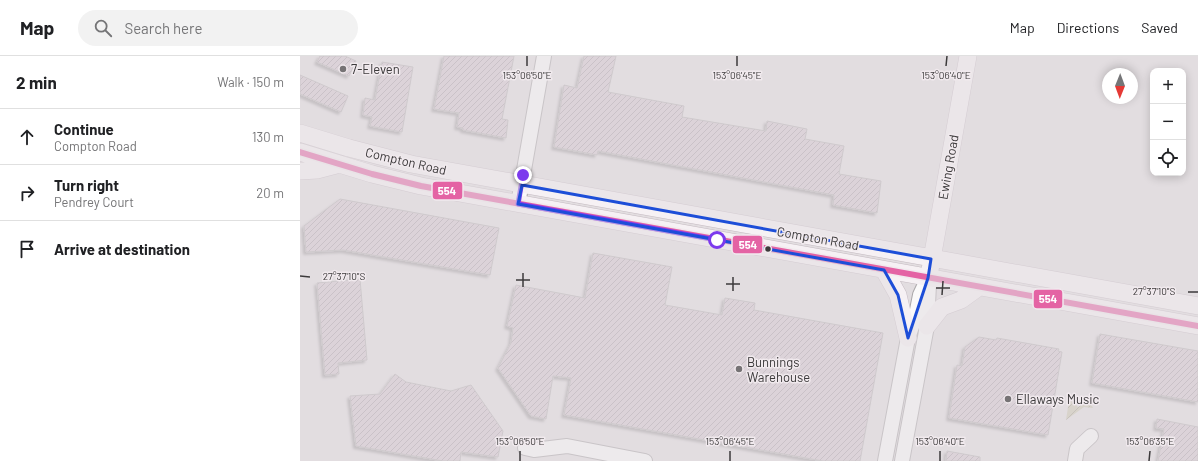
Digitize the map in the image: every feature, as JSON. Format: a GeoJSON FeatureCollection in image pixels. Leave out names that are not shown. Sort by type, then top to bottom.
{"type":"FeatureCollection","features":[{"type":"Feature","properties":{"kind":"main road","name":"Ewing Road"},"geometry":{"type":"LineString","coordinates":[[928,278],[968,56]]}},
{"type":"Feature","properties":{"kind":"main road","name":"Compton Road"},"geometry":{"type":"LineString","coordinates":[[300,132],[391,160],[931,259],[1198,306]]}},
{"type":"Feature","properties":{"kind":"main road","name":"Compton Road"},"geometry":{"type":"LineString","coordinates":[[300,152],[421,186],[1198,326]]}},
{"type":"Feature","properties":{"kind":"main road"},"geometry":{"type":"LineString","coordinates":[[300,171],[317,170],[340,164]]}},
{"type":"Feature","properties":{"kind":"main road"},"geometry":{"type":"LineString","coordinates":[[884,270],[898,295],[908,338]]}},
{"type":"Feature","properties":{"kind":"main road"},"geometry":{"type":"LineString","coordinates":[[927,326],[942,307],[960,300],[979,287]]}},
{"type":"Feature","properties":{"kind":"street"},"geometry":{"type":"LineString","coordinates":[[518,204],[544,56]]}},
{"type":"Feature","properties":{"kind":"street","name":"Ewing Road"},"geometry":{"type":"LineString","coordinates":[[902,461],[927,326],[930,296],[928,278]]}},
{"type":"Feature","properties":{"kind":"street","name":"Ewing Road"},"geometry":{"type":"LineString","coordinates":[[885,461],[896,413],[908,338],[916,315],[920,295],[928,278]]}},
{"type":"Feature","properties":{"kind":"street"},"geometry":{"type":"LineString","coordinates":[[1075,461],[1078,449],[1091,436]]}},
{"type":"Feature","properties":{"kind":"street"},"geometry":{"type":"LineString","coordinates":[[525,448],[534,450],[567,446],[645,461]]}},
{"type":"Feature","properties":{"kind":"highlighted area"},"geometry":{"type":"Polygon","coordinates":[[[522,185],[931,259],[928,278],[908,338],[898,295],[884,270],[518,204],[522,185]]]}},
{"type":"Feature","properties":{"kind":"shaded area"},"geometry":{"type":"Polygon","coordinates":[[[1069,401],[1077,402],[1075,404],[1078,407],[1084,403],[1091,404],[1093,408],[1084,407],[1066,420],[1069,401]]]}},
{"type":"Feature","properties":{"kind":"building","name":"7-Eleven"},"geometry":{"type":"Polygon","coordinates":[[[320,56],[345,56],[356,61],[349,76],[317,62],[320,56]]]}},
{"type":"Feature","properties":{"kind":"building"},"geometry":{"type":"Polygon","coordinates":[[[444,56],[514,56],[502,119],[508,120],[506,138],[463,130],[463,128],[457,127],[459,113],[434,109],[444,56]]]}},
{"type":"Feature","properties":{"kind":"building"},"geometry":{"type":"Polygon","coordinates":[[[584,56],[616,56],[608,92],[684,106],[682,117],[766,131],[767,121],[807,129],[805,139],[844,146],[839,174],[881,181],[877,213],[833,205],[834,195],[598,151],[597,155],[554,147],[564,85],[577,88],[584,56]]]}},
{"type":"Feature","properties":{"kind":"building"},"geometry":{"type":"Polygon","coordinates":[[[382,62],[413,67],[402,132],[370,126],[372,117],[363,115],[365,98],[375,100],[382,62]]]}},
{"type":"Feature","properties":{"kind":"building"},"geometry":{"type":"Polygon","coordinates":[[[300,75],[348,96],[341,112],[300,94],[300,75]]]}},
{"type":"Feature","properties":{"kind":"building"},"geometry":{"type":"Polygon","coordinates":[[[340,199],[499,228],[490,275],[343,250],[306,252],[304,226],[340,199]]]}},
{"type":"Feature","properties":{"kind":"building"},"geometry":{"type":"Polygon","coordinates":[[[593,253],[672,267],[665,305],[722,315],[725,298],[755,303],[754,310],[883,333],[860,461],[823,461],[564,415],[571,378],[553,376],[546,419],[531,416],[498,368],[511,343],[513,328],[507,326],[516,285],[585,298],[593,253]]]}},
{"type":"Feature","properties":{"kind":"building"},"geometry":{"type":"Polygon","coordinates":[[[360,279],[367,360],[338,363],[339,374],[325,375],[317,283],[360,279]]]}},
{"type":"Feature","properties":{"kind":"building"},"geometry":{"type":"Polygon","coordinates":[[[1100,334],[1198,351],[1198,402],[1092,383],[1100,334]]]}},
{"type":"Feature","properties":{"kind":"building"},"geometry":{"type":"Polygon","coordinates":[[[979,337],[996,340],[997,338],[1059,349],[1058,351],[1062,352],[1048,435],[949,418],[957,365],[962,366],[965,347],[979,337]]]}},
{"type":"Feature","properties":{"kind":"building"},"geometry":{"type":"Polygon","coordinates":[[[395,374],[406,382],[451,391],[471,385],[503,431],[498,457],[461,452],[460,461],[443,461],[356,446],[350,396],[380,394],[395,374]]]}},
{"type":"Feature","properties":{"kind":"building"},"geometry":{"type":"Polygon","coordinates":[[[1157,419],[1198,427],[1198,461],[1158,461],[1164,429],[1156,428],[1157,419]]]}},
{"type":"Feature","properties":{"kind":"building"},"geometry":{"type":"Polygon","coordinates":[[[947,451],[980,457],[980,461],[946,461],[947,451]]]}},
{"type":"Feature","properties":{"kind":"transit line","name":"554"},"geometry":{"type":"LineString","coordinates":[[300,152],[372,174],[421,186],[1198,326]]}},
{"type":"Feature","properties":{"kind":"place","name":"7-Eleven"},"geometry":{"type":"Point","coordinates":[343,69]}},
{"type":"Feature","properties":{"kind":"place","name":"Bunnings Warehouse"},"geometry":{"type":"Point","coordinates":[739,369]}},
{"type":"Feature","properties":{"kind":"place","name":"Ellaways Music"},"geometry":{"type":"Point","coordinates":[1008,399]}},
{"type":"Feature","properties":{"kind":"route"},"geometry":{"type":"LineString","coordinates":[[523,175],[518,204],[717,240]]}}]}
